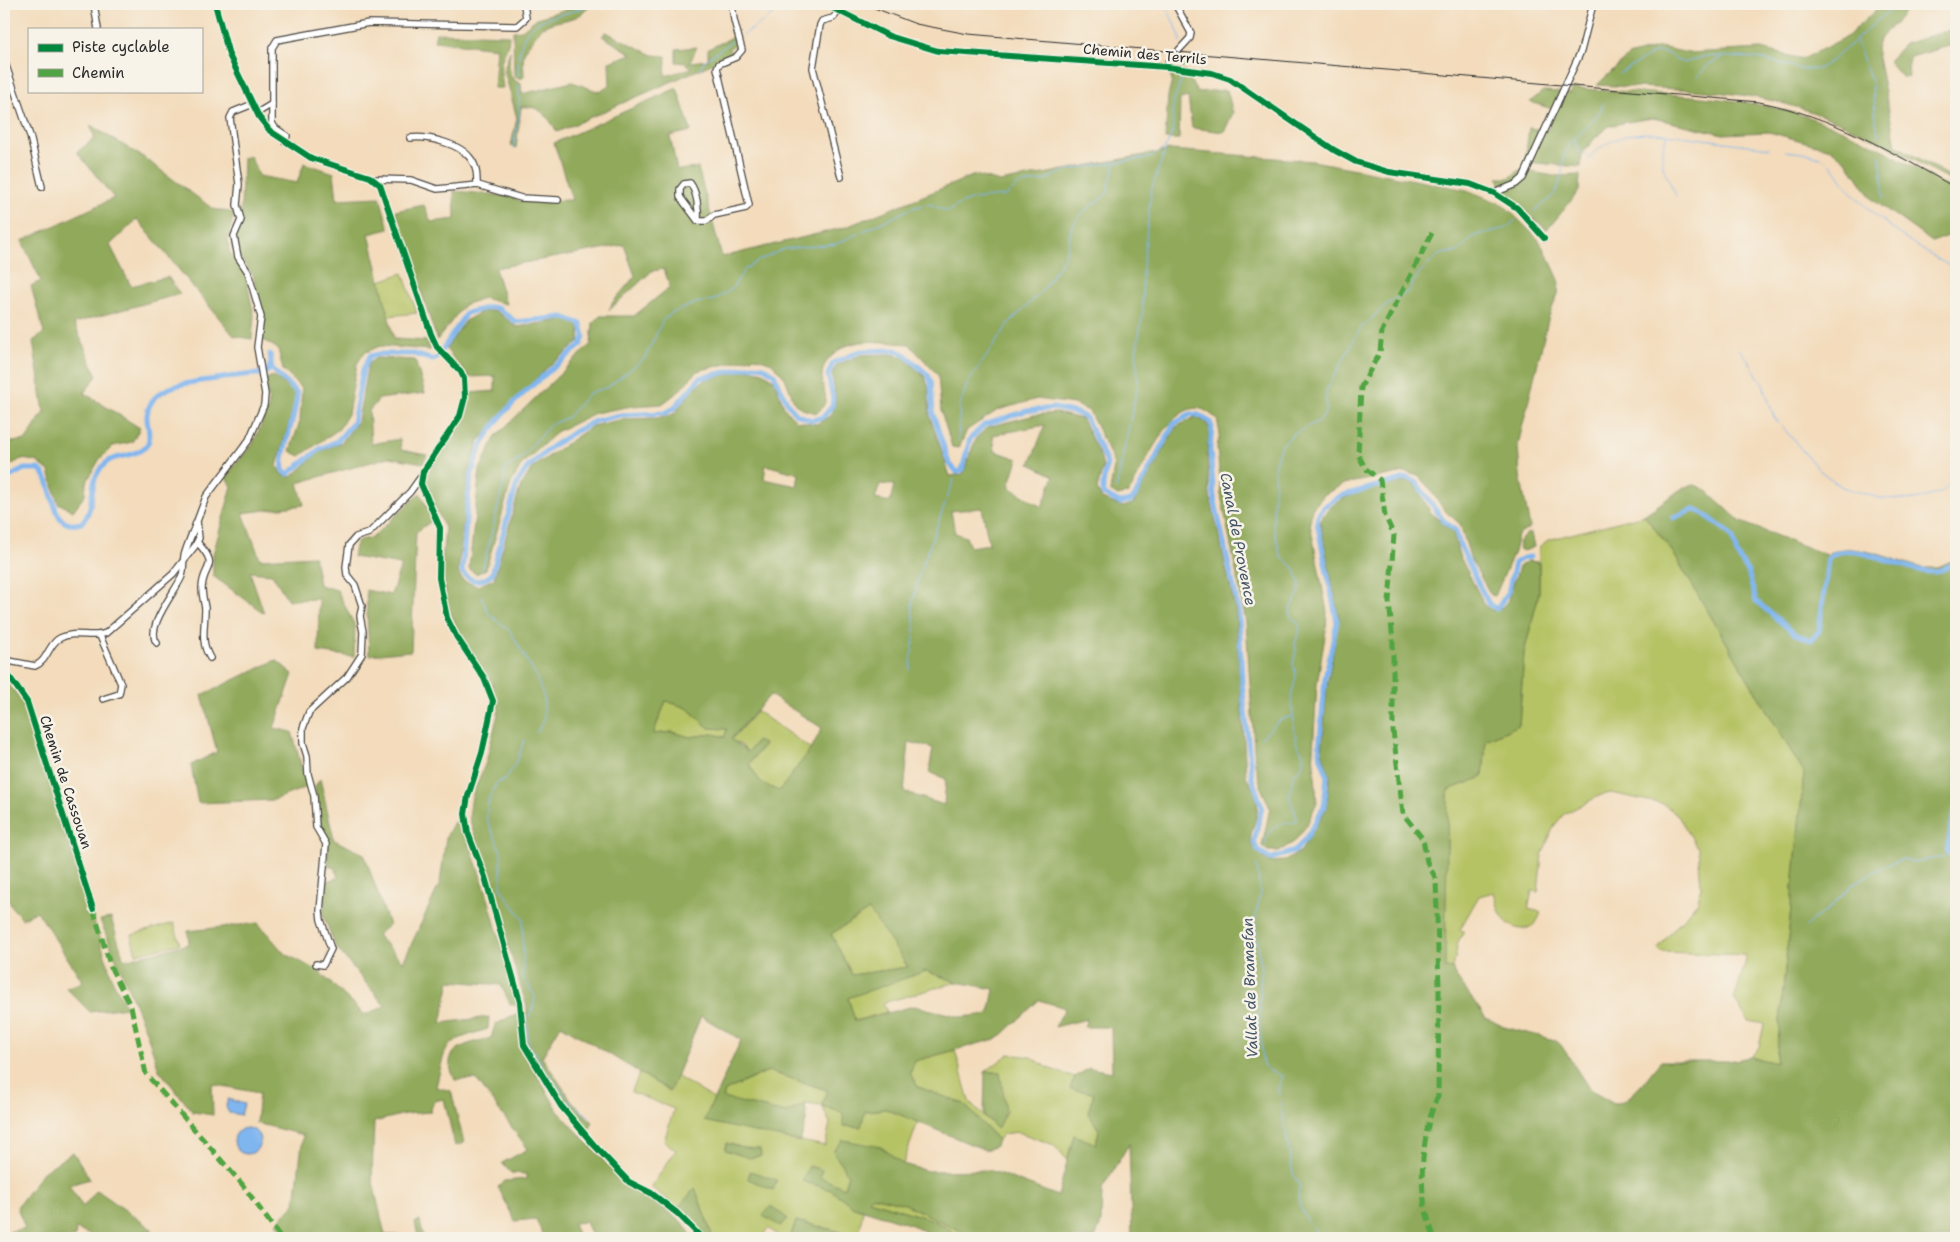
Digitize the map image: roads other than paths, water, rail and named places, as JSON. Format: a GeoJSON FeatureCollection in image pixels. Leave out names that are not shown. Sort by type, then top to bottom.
{"type":"FeatureCollection","features":[{"type":"Feature","properties":{"kind":"street"},"geometry":{"type":"LineString","coordinates":[[94,4],[98,28]]}},
{"type":"Feature","properties":{"kind":"street"},"geometry":{"type":"LineString","coordinates":[[215,4],[224,41],[257,114],[270,131],[310,158],[373,179],[411,180],[437,189],[477,185],[522,198],[558,200]]}},
{"type":"Feature","properties":{"kind":"street"},"geometry":{"type":"LineString","coordinates":[[698,221],[706,221],[714,214],[746,208],[748,205],[717,68],[718,64],[736,57],[742,50],[735,27],[732,4]]}},
{"type":"Feature","properties":{"kind":"street","name":"Chemin des Terrils"},"geometry":{"type":"LineString","coordinates":[[826,4],[889,36],[938,51],[1167,67],[1212,73],[1230,79],[1334,150],[1362,164],[1389,172],[1470,184],[1494,193],[1517,208],[1544,238]]}},
{"type":"Feature","properties":{"kind":"street"},"geometry":{"type":"LineString","coordinates":[[1167,67],[1168,62],[1190,38],[1191,33],[1175,4]]}},
{"type":"Feature","properties":{"kind":"street"},"geometry":{"type":"LineString","coordinates":[[1494,193],[1516,184],[1523,178],[1581,51],[1593,4]]}},
{"type":"Feature","properties":{"kind":"street"},"geometry":{"type":"LineString","coordinates":[[285,142],[287,136],[273,124],[272,48],[277,40],[369,23],[517,26],[526,18],[524,5]]}},
{"type":"Feature","properties":{"kind":"street"},"geometry":{"type":"LineString","coordinates":[[839,11],[833,18],[822,21],[820,25],[813,64],[841,177]]}},
{"type":"Feature","properties":{"kind":"street"},"geometry":{"type":"LineString","coordinates":[[4,60],[30,136],[42,187]]}},
{"type":"Feature","properties":{"kind":"street"},"geometry":{"type":"LineString","coordinates":[[157,643],[154,640],[154,631],[166,602],[183,573],[184,557],[206,497],[253,432],[264,405],[265,394],[257,347],[260,317],[248,272],[238,257],[234,236],[241,220],[237,205],[238,176],[230,118],[234,112],[253,104]]}},
{"type":"Feature","properties":{"kind":"street"},"geometry":{"type":"LineString","coordinates":[[257,114],[272,104]]}},
{"type":"Feature","properties":{"kind":"street"},"geometry":{"type":"LineString","coordinates":[[410,138],[433,138],[466,153],[474,165],[477,185]]}},
{"type":"Feature","properties":{"kind":"street"},"geometry":{"type":"LineString","coordinates":[[316,964],[324,965],[331,950],[320,911],[326,844],[316,827],[314,796],[303,744],[303,728],[309,712],[347,677],[362,654],[363,632],[360,616],[362,606],[355,585],[347,575],[346,567],[350,545],[356,537],[369,533],[410,492],[456,425],[464,407],[464,379],[461,372],[437,347],[401,252],[386,199],[380,185],[373,179]]}},
{"type":"Feature","properties":{"kind":"street"},"geometry":{"type":"LineString","coordinates":[[690,183],[693,186],[699,210],[698,221],[680,197],[680,189],[684,184],[690,183]]}},
{"type":"Feature","properties":{"kind":"street"},"geometry":{"type":"LineString","coordinates":[[420,478],[423,490],[435,511],[440,528],[438,578],[447,618],[456,636],[484,678],[493,701],[481,760],[468,796],[465,817],[468,833],[485,877],[520,1002],[524,1045],[561,1106],[622,1176],[677,1213],[702,1238]]}},
{"type":"Feature","properties":{"kind":"street"},"geometry":{"type":"LineString","coordinates":[[197,521],[197,542],[210,559],[210,566],[202,588],[205,608],[204,648],[210,658]]}},
{"type":"Feature","properties":{"kind":"street"},"geometry":{"type":"LineString","coordinates":[[4,660],[35,666],[40,664],[50,645],[66,635],[100,636],[106,633],[173,574],[197,542]]}},
{"type":"Feature","properties":{"kind":"street"},"geometry":{"type":"LineString","coordinates":[[100,636],[121,684],[119,694],[103,699]]}},
{"type":"Feature","properties":{"kind":"street","name":"Chemin de Cassouan"},"geometry":{"type":"LineString","coordinates":[[4,669],[26,702],[93,908]]}},
{"type":"Feature","properties":{"kind":"water"},"geometry":{"type":"Polygon","coordinates":[[[228,1099],[244,1104],[241,1115],[229,1113],[226,1106],[228,1099]]]}},
{"type":"Feature","properties":{"kind":"water"},"geometry":{"type":"Polygon","coordinates":[[[247,1128],[256,1132],[260,1141],[256,1150],[247,1154],[238,1150],[234,1141],[238,1132],[247,1128]]]}},
{"type":"Feature","properties":{"kind":"waterway"},"geometry":{"type":"LineString","coordinates":[[518,76],[522,43],[533,26],[553,17],[583,8],[585,4]]}},
{"type":"Feature","properties":{"kind":"waterway"},"geometry":{"type":"LineString","coordinates":[[743,35],[789,4]]}},
{"type":"Feature","properties":{"kind":"waterway"},"geometry":{"type":"LineString","coordinates":[[1165,4],[1180,36],[1180,43]]}},
{"type":"Feature","properties":{"kind":"waterway","name":"Vallat de Bramefan"},"geometry":{"type":"LineString","coordinates":[[1619,74],[1655,52],[1666,53],[1683,63],[1706,56],[1758,58],[1802,69],[1818,69],[1834,59],[1896,4]]}},
{"type":"Feature","properties":{"kind":"waterway"},"geometry":{"type":"LineString","coordinates":[[699,70],[704,61],[735,39]]}},
{"type":"Feature","properties":{"kind":"waterway"},"geometry":{"type":"LineString","coordinates":[[1856,40],[1872,84],[1878,136]]}},
{"type":"Feature","properties":{"kind":"waterway"},"geometry":{"type":"LineString","coordinates":[[1697,77],[1708,65],[1721,58]]}},
{"type":"Feature","properties":{"kind":"waterway"},"geometry":{"type":"LineString","coordinates":[[482,571],[504,482],[505,469],[521,458],[550,425],[568,417],[589,393],[608,387],[645,358],[663,320],[672,313],[696,303],[714,300],[732,289],[745,269],[784,249],[836,244],[912,208],[929,204],[949,212],[961,203],[983,198],[1006,196],[1018,185],[1045,180],[1067,170],[1152,157],[1166,147],[1173,131],[1173,103],[1181,81],[1179,71]]}},
{"type":"Feature","properties":{"kind":"waterway"},"geometry":{"type":"LineString","coordinates":[[513,148],[519,117],[519,85]]}},
{"type":"Feature","properties":{"kind":"waterway","name":"Vallat de Bramefan"},"geometry":{"type":"LineString","coordinates":[[1534,211],[1550,199],[1556,191],[1565,153],[1569,145],[1596,117],[1604,102]]}},
{"type":"Feature","properties":{"kind":"waterway"},"geometry":{"type":"LineString","coordinates":[[1589,157],[1607,144],[1624,136],[1644,133],[1666,134]]}},
{"type":"Feature","properties":{"kind":"waterway"},"geometry":{"type":"LineString","coordinates":[[1676,196],[1665,173],[1662,161],[1667,134],[1769,148]]}},
{"type":"Feature","properties":{"kind":"waterway"},"geometry":{"type":"LineString","coordinates":[[1575,141],[1578,150],[1592,159]]}},
{"type":"Feature","properties":{"kind":"waterway"},"geometry":{"type":"LineString","coordinates":[[1116,489],[1138,383],[1136,353],[1143,313],[1142,277],[1151,191],[1166,148]]}},
{"type":"Feature","properties":{"kind":"waterway"},"geometry":{"type":"LineString","coordinates":[[1786,151],[1810,154],[1824,159],[1834,168],[1852,193],[1879,218],[1916,246],[1956,269]]}},
{"type":"Feature","properties":{"kind":"waterway"},"geometry":{"type":"LineString","coordinates":[[1880,156],[1884,199]]}},
{"type":"Feature","properties":{"kind":"waterway"},"geometry":{"type":"LineString","coordinates":[[958,440],[960,404],[968,383],[1009,323],[1042,291],[1065,256],[1072,226],[1082,213],[1107,194],[1115,164]]}},
{"type":"Feature","properties":{"kind":"waterway","name":"Vallat de Bramefan"},"geometry":{"type":"LineString","coordinates":[[1264,845],[1275,827],[1283,823],[1295,822],[1297,818],[1289,796],[1294,774],[1301,769],[1303,761],[1303,754],[1296,742],[1291,697],[1296,676],[1293,663],[1296,651],[1295,643],[1300,630],[1298,623],[1291,617],[1290,609],[1299,593],[1300,583],[1294,568],[1281,557],[1273,525],[1275,463],[1280,447],[1293,434],[1321,420],[1326,411],[1326,391],[1360,329],[1387,304],[1409,291],[1419,273],[1440,254],[1457,252],[1474,236],[1506,228],[1516,220]]}},
{"type":"Feature","properties":{"kind":"waterway","name":"Canal de Provence"},"geometry":{"type":"LineString","coordinates":[[270,354],[272,369],[297,393],[283,457],[284,472],[288,474],[320,449],[337,441],[353,423],[363,369],[370,356],[379,354],[414,354],[433,360],[437,358],[466,313],[491,307],[499,309],[516,322],[563,317],[581,324],[584,336],[581,345],[520,397],[505,412],[482,444],[472,474],[462,572],[473,580],[484,579],[492,574],[517,483],[527,468],[551,447],[595,421],[620,415],[665,413],[673,409],[700,378],[753,366],[764,367],[774,374],[788,404],[796,414],[811,420],[823,417],[832,406],[833,399],[828,375],[833,363],[861,351],[895,350],[903,353],[928,375],[931,382],[933,414],[949,463],[957,472],[962,470],[970,439],[984,425],[1026,411],[1054,408],[1077,413],[1086,418],[1107,463],[1103,494],[1120,503],[1131,501],[1135,496],[1174,424],[1191,414],[1199,415],[1210,422],[1212,427],[1210,450],[1214,497],[1239,612],[1242,682],[1252,778],[1262,807],[1254,842],[1257,849],[1270,859],[1295,851],[1307,837],[1324,806],[1327,775],[1319,752],[1325,678],[1337,622],[1317,522],[1318,515],[1323,507],[1340,496],[1407,478],[1416,482],[1443,520],[1456,531],[1460,545],[1482,591],[1490,605],[1497,609],[1508,592],[1515,563],[1523,558],[1530,557]]}},
{"type":"Feature","properties":{"kind":"waterway"},"geometry":{"type":"LineString","coordinates":[[1739,349],[1749,361],[1763,385],[1774,417],[1819,470],[1842,487],[1879,498],[1915,500],[1940,493],[1956,479]]}},
{"type":"Feature","properties":{"kind":"waterway","name":"Canal de Provence"},"geometry":{"type":"LineString","coordinates":[[4,480],[24,469],[39,469],[45,475],[54,505],[63,521],[70,524],[81,523],[88,513],[94,481],[101,468],[107,462],[137,452],[147,445],[149,441],[147,415],[150,404],[156,396],[174,386],[258,374],[268,371],[270,365]]}},
{"type":"Feature","properties":{"kind":"waterway"},"geometry":{"type":"LineString","coordinates":[[910,670],[915,629],[912,606],[918,578],[954,479]]}},
{"type":"Feature","properties":{"kind":"waterway","name":"Canal de Provence"},"geometry":{"type":"LineString","coordinates":[[1673,518],[1693,510],[1700,511],[1728,532],[1733,538],[1737,555],[1748,572],[1756,601],[1795,634],[1811,640],[1819,631],[1828,559],[1836,553],[1848,551],[1862,553],[1924,571],[1935,572],[1956,562]]}},
{"type":"Feature","properties":{"kind":"waterway"},"geometry":{"type":"LineString","coordinates":[[481,596],[489,614],[510,631],[536,676],[544,698],[544,720],[537,732]]}},
{"type":"Feature","properties":{"kind":"waterway"},"geometry":{"type":"LineString","coordinates":[[1261,738],[1280,720],[1292,716]]}},
{"type":"Feature","properties":{"kind":"waterway"},"geometry":{"type":"LineString","coordinates":[[524,740],[517,761],[506,778],[496,784],[489,798],[486,817],[501,852],[501,889],[523,919],[523,976],[535,997],[532,1012],[527,1019],[528,1043],[537,1054],[542,1066],[570,1102],[590,1117]]}},
{"type":"Feature","properties":{"kind":"waterway","name":"Canal de Provence"},"geometry":{"type":"LineString","coordinates":[[1956,805],[1947,850],[1956,861]]}},
{"type":"Feature","properties":{"kind":"waterway"},"geometry":{"type":"LineString","coordinates":[[1806,927],[1812,920],[1825,912],[1853,884],[1884,866],[1903,859],[1912,862],[1946,857]]}},
{"type":"Feature","properties":{"kind":"waterway","name":"Vallat de Bramefan"},"geometry":{"type":"LineString","coordinates":[[1257,865],[1260,893],[1255,921],[1261,969],[1259,1019],[1263,1065],[1268,1070],[1282,1076],[1278,1089],[1293,1174],[1300,1186],[1298,1194],[1300,1207],[1321,1238]]}},
{"type":"Feature","properties":{"kind":"railway"},"geometry":{"type":"LineString","coordinates":[[864,4],[916,24],[968,34],[1759,102],[1786,108],[1837,126],[1885,149],[1956,188]]}}]}
